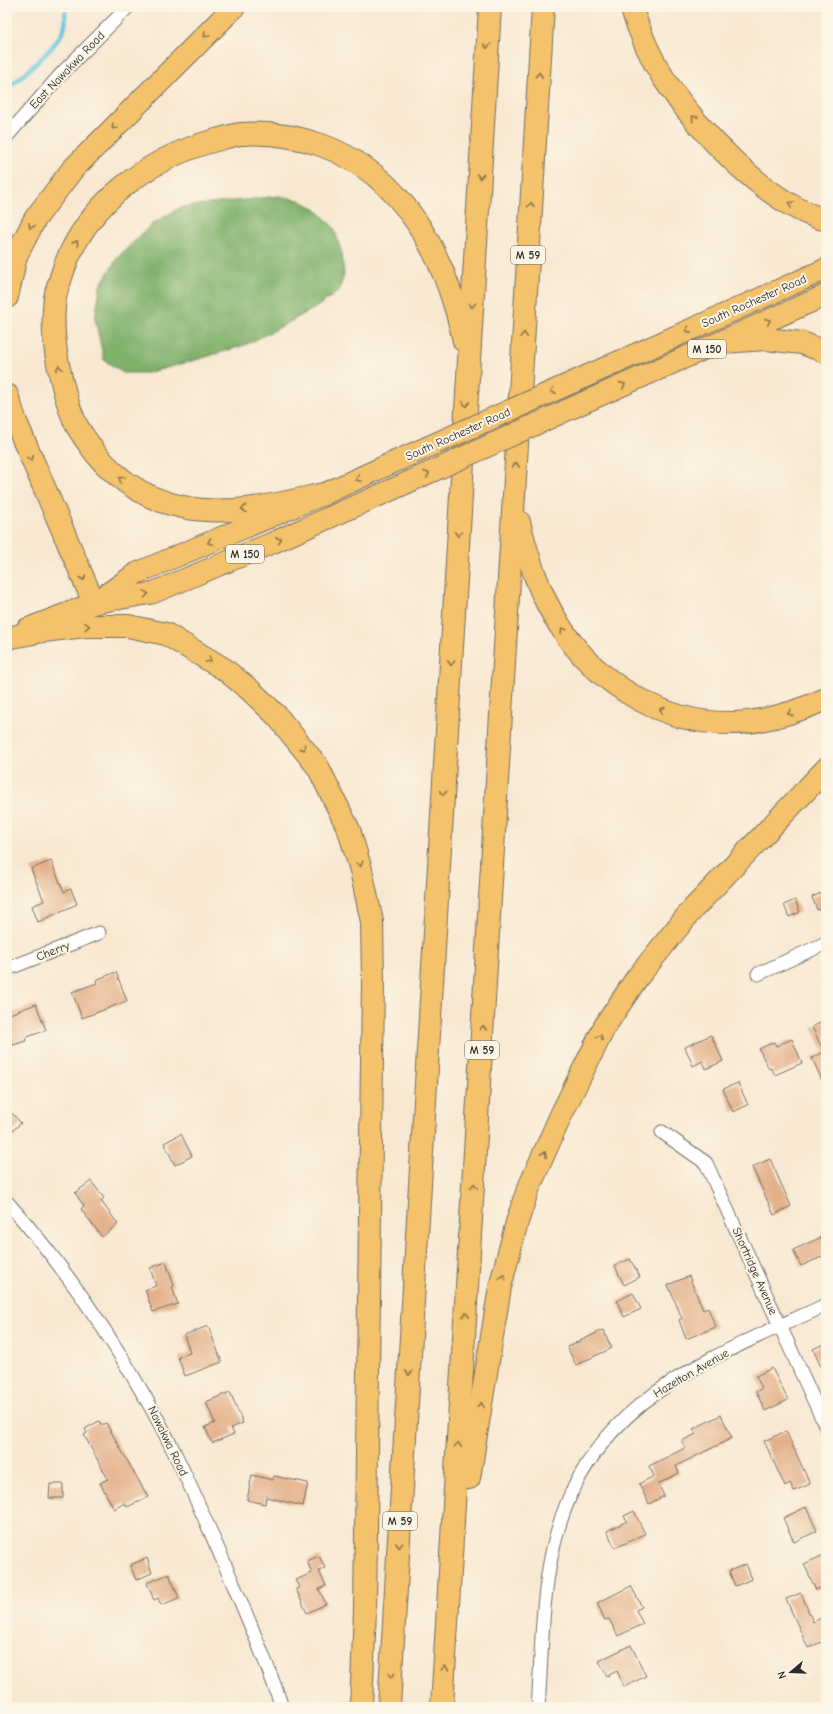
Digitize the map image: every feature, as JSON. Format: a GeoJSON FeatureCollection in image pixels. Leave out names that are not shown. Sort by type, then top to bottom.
{"type":"FeatureCollection","features":[{"type":"Feature","properties":{"kind":"highway"},"geometry":{"type":"LineString","coordinates":[[7,297],[16,256],[35,218],[72,170],[234,7]]}},
{"type":"Feature","properties":{"kind":"highway","name":"M 59"},"geometry":{"type":"LineString","coordinates":[[389,1707],[490,7]]}},
{"type":"Feature","properties":{"kind":"highway","name":"M 59"},"geometry":{"type":"LineString","coordinates":[[442,1707],[543,7]]}},
{"type":"Feature","properties":{"kind":"highway"},"geometry":{"type":"LineString","coordinates":[[632,7],[638,28],[663,78],[691,115],[758,183],[791,204],[826,220]]}},
{"type":"Feature","properties":{"kind":"highway"},"geometry":{"type":"LineString","coordinates":[[324,494],[257,508],[217,511],[184,508],[149,497],[120,479],[97,456],[76,425],[62,385],[54,343],[55,297],[66,261],[84,228],[107,201],[138,174],[165,158],[202,144],[240,134],[274,134],[305,140],[338,151],[366,167],[390,189],[416,220],[430,244],[446,283],[457,316],[468,365]]}},
{"type":"Feature","properties":{"kind":"highway"},"geometry":{"type":"LineString","coordinates":[[722,342],[766,339],[802,343],[826,352]]}},
{"type":"Feature","properties":{"kind":"highway"},"geometry":{"type":"LineString","coordinates":[[7,395],[16,422],[94,603]]}},
{"type":"Feature","properties":{"kind":"highway"},"geometry":{"type":"LineString","coordinates":[[514,504],[536,580],[559,626],[588,662],[606,678],[633,696],[658,709],[696,720],[732,723],[776,718],[826,699]]}},
{"type":"Feature","properties":{"kind":"highway"},"geometry":{"type":"LineString","coordinates":[[7,637],[85,626],[128,626],[166,634],[224,669],[251,691],[277,716],[318,767],[349,830],[361,870],[372,922],[365,1610],[361,1707]]}},
{"type":"Feature","properties":{"kind":"highway"},"geometry":{"type":"LineString","coordinates":[[449,1596],[500,1287],[527,1192],[561,1115],[605,1026],[637,978],[691,911],[826,769]]}},
{"type":"Feature","properties":{"kind":"main road","name":"South Rochester Road"},"geometry":{"type":"LineString","coordinates":[[94,603],[137,573],[324,494],[826,269]]}},
{"type":"Feature","properties":{"kind":"main road","name":"South Rochester Road"},"geometry":{"type":"LineString","coordinates":[[7,637],[94,603],[152,593],[272,543],[826,295]]}},
{"type":"Feature","properties":{"kind":"street","name":"East Nawakwa Road"},"geometry":{"type":"LineString","coordinates":[[7,136],[63,72],[128,7]]}},
{"type":"Feature","properties":{"kind":"street","name":"Cherry"},"geometry":{"type":"LineString","coordinates":[[7,969],[99,934]]}},
{"type":"Feature","properties":{"kind":"street"},"geometry":{"type":"LineString","coordinates":[[758,974],[826,943]]}},
{"type":"Feature","properties":{"kind":"street","name":"Shortridge Avenue"},"geometry":{"type":"LineString","coordinates":[[662,1132],[706,1163],[826,1427]]}},
{"type":"Feature","properties":{"kind":"street","name":"Nawakwa Road"},"geometry":{"type":"LineString","coordinates":[[7,1202],[66,1275],[118,1351],[146,1397],[171,1445],[206,1522],[266,1664],[282,1707]]}},
{"type":"Feature","properties":{"kind":"street","name":"Hazelton Avenue"},"geometry":{"type":"LineString","coordinates":[[538,1707],[545,1594],[552,1553],[560,1520],[572,1494],[596,1452],[611,1432],[627,1415],[664,1386],[730,1350],[826,1306]]}},
{"type":"Feature","properties":{"kind":"green space"},"geometry":{"type":"Polygon","coordinates":[[[279,196],[299,200],[317,210],[334,228],[342,254],[344,275],[339,291],[315,308],[245,345],[199,359],[148,373],[123,373],[104,360],[95,319],[100,286],[117,258],[152,224],[181,207],[279,196]]]}},
{"type":"Feature","properties":{"kind":"building"},"geometry":{"type":"Polygon","coordinates":[[[51,861],[64,892],[71,889],[77,904],[38,922],[32,906],[44,901],[31,869],[51,861]]]}},
{"type":"Feature","properties":{"kind":"building"},"geometry":{"type":"Polygon","coordinates":[[[826,891],[826,907],[817,910],[812,897],[826,891]]]}},
{"type":"Feature","properties":{"kind":"building"},"geometry":{"type":"Polygon","coordinates":[[[795,900],[800,912],[789,917],[784,905],[795,900]]]}},
{"type":"Feature","properties":{"kind":"building"},"geometry":{"type":"Polygon","coordinates":[[[116,972],[127,1001],[82,1018],[72,992],[97,983],[96,980],[116,972]]]}},
{"type":"Feature","properties":{"kind":"building"},"geometry":{"type":"Polygon","coordinates":[[[36,1004],[46,1030],[25,1038],[26,1041],[13,1045],[7,1029],[7,1015],[36,1004]]]}},
{"type":"Feature","properties":{"kind":"building"},"geometry":{"type":"Polygon","coordinates":[[[826,1020],[826,1089],[812,1058],[824,1052],[812,1027],[826,1020]]]}},
{"type":"Feature","properties":{"kind":"building"},"geometry":{"type":"Polygon","coordinates":[[[711,1035],[723,1061],[706,1069],[703,1061],[693,1066],[685,1047],[711,1035]]]}},
{"type":"Feature","properties":{"kind":"building"},"geometry":{"type":"Polygon","coordinates":[[[792,1039],[802,1063],[775,1075],[771,1068],[769,1069],[759,1049],[774,1042],[776,1046],[792,1039]]]}},
{"type":"Feature","properties":{"kind":"building"},"geometry":{"type":"Polygon","coordinates":[[[738,1083],[748,1105],[733,1112],[723,1089],[738,1083]]]}},
{"type":"Feature","properties":{"kind":"building"},"geometry":{"type":"Polygon","coordinates":[[[7,1108],[21,1123],[7,1136],[7,1108]]]}},
{"type":"Feature","properties":{"kind":"building"},"geometry":{"type":"Polygon","coordinates":[[[181,1134],[192,1156],[175,1165],[164,1143],[181,1134]]]}},
{"type":"Feature","properties":{"kind":"building"},"geometry":{"type":"Polygon","coordinates":[[[770,1159],[791,1206],[774,1215],[752,1167],[770,1159]]]}},
{"type":"Feature","properties":{"kind":"building"},"geometry":{"type":"Polygon","coordinates":[[[91,1181],[104,1198],[101,1201],[118,1224],[102,1237],[81,1209],[84,1206],[75,1193],[91,1181]]]}},
{"type":"Feature","properties":{"kind":"building"},"geometry":{"type":"Polygon","coordinates":[[[826,1235],[826,1255],[801,1266],[793,1250],[826,1235]]]}},
{"type":"Feature","properties":{"kind":"building"},"geometry":{"type":"Polygon","coordinates":[[[630,1259],[640,1277],[624,1285],[615,1266],[630,1259]]]}},
{"type":"Feature","properties":{"kind":"building"},"geometry":{"type":"Polygon","coordinates":[[[166,1262],[178,1304],[153,1312],[145,1290],[156,1286],[150,1268],[166,1262]]]}},
{"type":"Feature","properties":{"kind":"building"},"geometry":{"type":"Polygon","coordinates":[[[689,1276],[703,1310],[708,1308],[716,1327],[686,1339],[679,1320],[682,1318],[668,1285],[689,1276]]]}},
{"type":"Feature","properties":{"kind":"building"},"geometry":{"type":"Polygon","coordinates":[[[633,1293],[641,1309],[624,1317],[617,1301],[633,1293]]]}},
{"type":"Feature","properties":{"kind":"building"},"geometry":{"type":"Polygon","coordinates":[[[208,1326],[222,1362],[185,1376],[178,1357],[190,1353],[184,1335],[208,1326]]]}},
{"type":"Feature","properties":{"kind":"building"},"geometry":{"type":"Polygon","coordinates":[[[603,1330],[612,1348],[576,1365],[567,1347],[603,1330]]]}},
{"type":"Feature","properties":{"kind":"building"},"geometry":{"type":"Polygon","coordinates":[[[826,1343],[826,1378],[813,1349],[826,1343]]]}},
{"type":"Feature","properties":{"kind":"building"},"geometry":{"type":"Polygon","coordinates":[[[772,1368],[788,1400],[765,1411],[756,1392],[762,1388],[756,1376],[772,1368]]]}},
{"type":"Feature","properties":{"kind":"building"},"geometry":{"type":"Polygon","coordinates":[[[230,1392],[243,1423],[231,1428],[234,1434],[212,1443],[205,1427],[215,1423],[206,1402],[230,1392]]]}},
{"type":"Feature","properties":{"kind":"building"},"geometry":{"type":"Polygon","coordinates":[[[721,1415],[732,1438],[676,1466],[679,1473],[658,1484],[664,1496],[649,1504],[639,1484],[654,1476],[649,1466],[685,1448],[682,1441],[696,1434],[693,1429],[721,1415]]]}},
{"type":"Feature","properties":{"kind":"building"},"geometry":{"type":"Polygon","coordinates":[[[99,1421],[102,1426],[106,1423],[148,1497],[127,1507],[125,1503],[114,1509],[100,1483],[108,1479],[84,1435],[87,1433],[85,1429],[99,1421]]]}},
{"type":"Feature","properties":{"kind":"building"},"geometry":{"type":"Polygon","coordinates":[[[786,1431],[810,1484],[794,1491],[790,1483],[785,1486],[764,1441],[786,1431]]]}},
{"type":"Feature","properties":{"kind":"building"},"geometry":{"type":"Polygon","coordinates":[[[252,1475],[273,1480],[274,1476],[308,1483],[303,1506],[266,1497],[265,1504],[247,1500],[252,1475]]]}},
{"type":"Feature","properties":{"kind":"building"},"geometry":{"type":"Polygon","coordinates":[[[50,1484],[63,1484],[63,1498],[49,1498],[50,1484]]]}},
{"type":"Feature","properties":{"kind":"building"},"geometry":{"type":"Polygon","coordinates":[[[806,1507],[817,1531],[794,1542],[783,1518],[806,1507]]]}},
{"type":"Feature","properties":{"kind":"building"},"geometry":{"type":"Polygon","coordinates":[[[634,1511],[645,1534],[615,1548],[607,1531],[627,1521],[624,1516],[634,1511]]]}},
{"type":"Feature","properties":{"kind":"building"},"geometry":{"type":"Polygon","coordinates":[[[826,1554],[826,1585],[816,1590],[804,1564],[826,1554]]]}},
{"type":"Feature","properties":{"kind":"building"},"geometry":{"type":"Polygon","coordinates":[[[319,1556],[325,1568],[319,1571],[326,1586],[319,1589],[326,1604],[307,1613],[296,1589],[300,1587],[296,1580],[312,1573],[307,1561],[319,1556]]]}},
{"type":"Feature","properties":{"kind":"building"},"geometry":{"type":"Polygon","coordinates":[[[147,1558],[152,1573],[136,1580],[130,1565],[147,1558]]]}},
{"type":"Feature","properties":{"kind":"building"},"geometry":{"type":"Polygon","coordinates":[[[746,1564],[752,1579],[735,1586],[729,1571],[746,1564]]]}},
{"type":"Feature","properties":{"kind":"building"},"geometry":{"type":"Polygon","coordinates":[[[169,1574],[179,1598],[161,1605],[158,1598],[154,1600],[147,1583],[169,1574]]]}},
{"type":"Feature","properties":{"kind":"building"},"geometry":{"type":"Polygon","coordinates":[[[631,1586],[642,1607],[636,1610],[643,1624],[618,1636],[609,1619],[605,1620],[597,1603],[631,1586]]]}},
{"type":"Feature","properties":{"kind":"building"},"geometry":{"type":"Polygon","coordinates":[[[801,1593],[813,1622],[821,1618],[826,1629],[826,1640],[808,1648],[786,1599],[801,1593]]]}},
{"type":"Feature","properties":{"kind":"building"},"geometry":{"type":"Polygon","coordinates":[[[631,1645],[646,1676],[624,1687],[617,1671],[607,1676],[599,1661],[631,1645]]]}},
{"type":"Feature","properties":{"kind":"waterway"},"geometry":{"type":"LineString","coordinates":[[7,89],[38,62],[53,46],[65,26],[65,12]]}}]}
